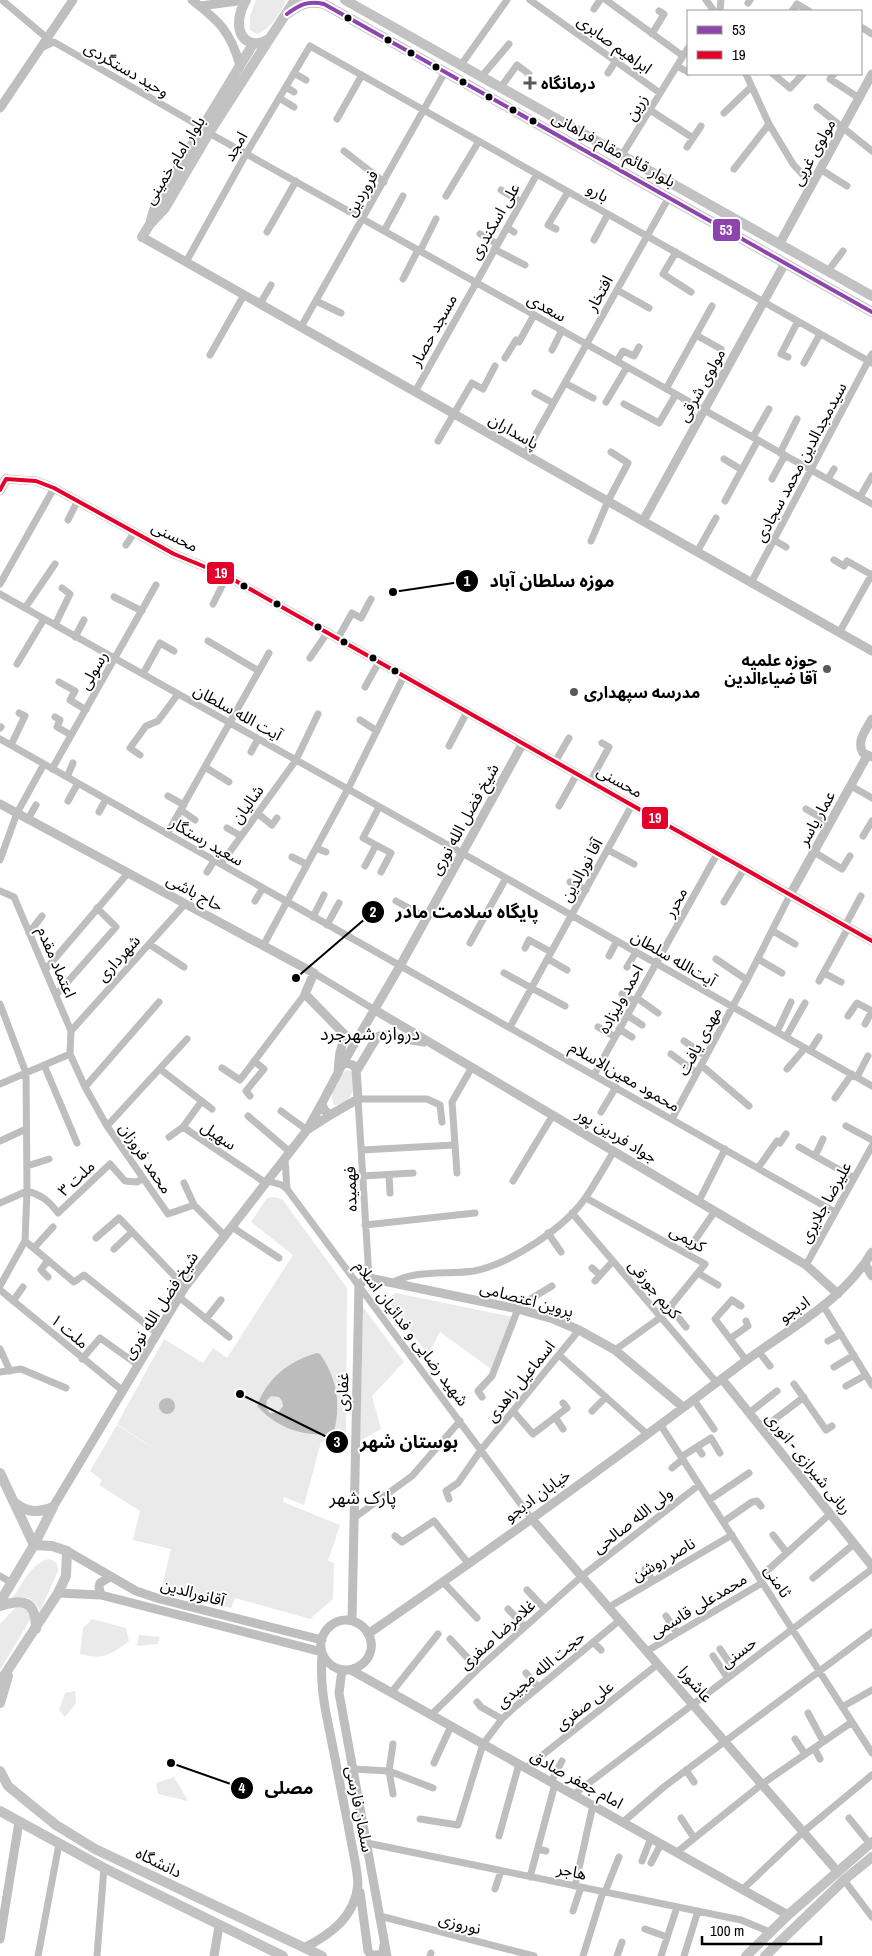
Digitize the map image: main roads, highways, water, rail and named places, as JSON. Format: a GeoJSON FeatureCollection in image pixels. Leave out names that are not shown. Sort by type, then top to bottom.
{"type":"FeatureCollection","features":[{"type":"Feature","properties":{"kind":"main road"},"geometry":{"type":"LineString","coordinates":[[246,0],[240,15],[240,28],[243,38],[252,44],[264,42],[270,38]]}},
{"type":"Feature","properties":{"kind":"main road","name":"بلوار امام خمینی"},"geometry":{"type":"LineString","coordinates":[[205,130],[295,0]]}},
{"type":"Feature","properties":{"kind":"main road","name":"بلوار قائم مقام فراهانی"},"geometry":{"type":"LineString","coordinates":[[346,0],[872,296]]}},
{"type":"Feature","properties":{"kind":"main road","name":"بلوار قائم مقام فراهانی"},"geometry":{"type":"LineString","coordinates":[[287,14],[304,3],[324,4],[872,312]]}},
{"type":"Feature","properties":{"kind":"main road","name":"بلوار امام خمینی"},"geometry":{"type":"LineString","coordinates":[[142,237],[150,224],[165,208],[252,44]]}},
{"type":"Feature","properties":{"kind":"main road"},"geometry":{"type":"LineString","coordinates":[[0,490],[6,479]]}},
{"type":"Feature","properties":{"kind":"main road"},"geometry":{"type":"LineString","coordinates":[[0,1473],[34,1545]]}},
{"type":"Feature","properties":{"kind":"main road"},"geometry":{"type":"LineString","coordinates":[[0,1602],[34,1545],[53,1508],[32,1512],[23,1510],[14,1502]]}},
{"type":"Feature","properties":{"kind":"main road"},"geometry":{"type":"LineString","coordinates":[[0,1682],[10,1670],[36,1629],[66,1576],[66,1551],[52,1546],[34,1545]]}},
{"type":"Feature","properties":{"kind":"main road"},"geometry":{"type":"LineString","coordinates":[[0,1606],[12,1602],[26,1602],[32,1607],[35,1614],[36,1629]]}},
{"type":"Feature","properties":{"kind":"main road"},"geometry":{"type":"LineString","coordinates":[[0,1703],[10,1670]]}},
{"type":"Feature","properties":{"kind":"main road","name":"دانشگاه"},"geometry":{"type":"LineString","coordinates":[[0,1771],[4,1783],[56,1825],[95,1849],[322,1956]]}},
{"type":"Feature","properties":{"kind":"main road","name":"دانشگاه"},"geometry":{"type":"LineString","coordinates":[[0,1812],[104,1868],[283,1956]]}},
{"type":"Feature","properties":{"kind":"main road"},"geometry":{"type":"LineString","coordinates":[[746,1956],[788,1915],[871,1843]]}},
{"type":"Feature","properties":{"kind":"main road"},"geometry":{"type":"LineString","coordinates":[[765,1956],[844,1880],[872,1857]]}},
{"type":"Feature","properties":{"kind":"main road"},"geometry":{"type":"LineString","coordinates":[[837,1871],[844,1880]]}},
{"type":"Feature","properties":{"kind":"place","name":"درمانگاه"},"geometry":{"type":"Point","coordinates":[530,83]}},
{"type":"Feature","properties":{"kind":"place","name":"موزه سلطان آباد"},"geometry":{"type":"Point","coordinates":[393,592]}},
{"type":"Feature","properties":{"kind":"place","name":"حوزه علمیه آقا ضیاءالدین"},"geometry":{"type":"Point","coordinates":[827,669]}},
{"type":"Feature","properties":{"kind":"place","name":"مدرسه سپهداری"},"geometry":{"type":"Point","coordinates":[574,692]}},
{"type":"Feature","properties":{"kind":"place","name":"پایگاه سلامت مادر"},"geometry":{"type":"Point","coordinates":[296,978]}},
{"type":"Feature","properties":{"kind":"place","name":"بوستان شهر"},"geometry":{"type":"Point","coordinates":[240,1394]}},
{"type":"Feature","properties":{"kind":"place","name":"مصلی"},"geometry":{"type":"Point","coordinates":[171,1763]}},
{"type":"Feature","properties":{"kind":"district","name":"دروازه شهرجرد"},"geometry":{"type":"Point","coordinates":[370,1033]}},
{"type":"Feature","properties":{"kind":"district","name":"پارک شهر"},"geometry":{"type":"Point","coordinates":[363,1497]}}]}
